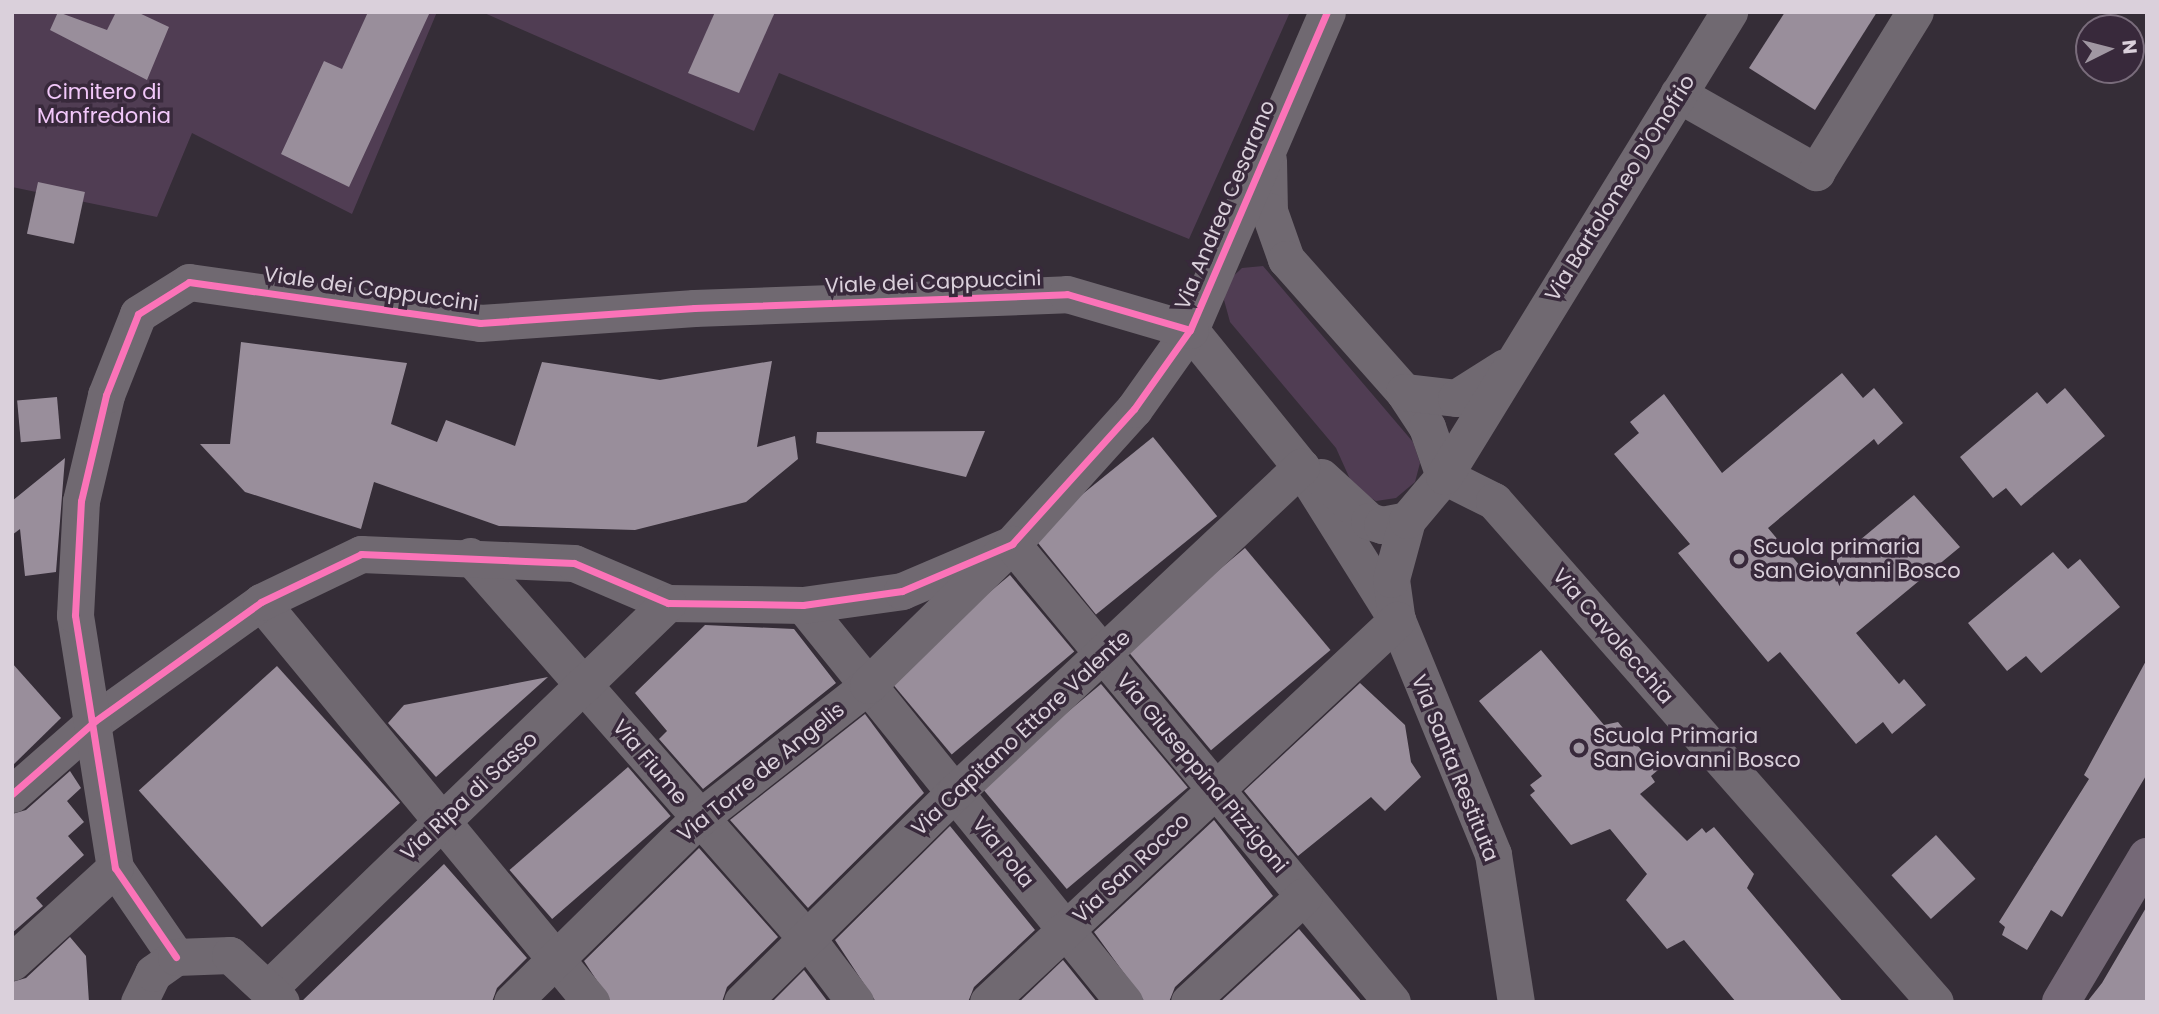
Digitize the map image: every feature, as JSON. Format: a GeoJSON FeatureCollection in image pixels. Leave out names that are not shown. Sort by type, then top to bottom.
{"type":"FeatureCollection","features":[{"type":"Feature","properties":{"kind":"main road"},"geometry":{"type":"LineString","coordinates":[[2060,1002],[2147,857]]}},
{"type":"Feature","properties":{"kind":"street","name":"Via Andrea Cesarano"},"geometry":{"type":"LineString","coordinates":[[95,722],[261,602],[362,554],[470,556],[574,563],[668,603],[803,605],[902,591],[1012,544],[1135,409],[1190,330],[1327,12]]}},
{"type":"Feature","properties":{"kind":"street","name":"Via Bartolomeo D'Onofrio"},"geometry":{"type":"LineString","coordinates":[[1407,520],[1444,476],[1729,12]]}},
{"type":"Feature","properties":{"kind":"street"},"geometry":{"type":"LineString","coordinates":[[1678,94],[1816,172],[1915,12]]}},
{"type":"Feature","properties":{"kind":"street"},"geometry":{"type":"LineString","coordinates":[[1268,148],[1269,211],[1286,259],[1404,392],[1427,427],[1444,476]]}},
{"type":"Feature","properties":{"kind":"street"},"geometry":{"type":"LineString","coordinates":[[1224,247],[1286,259]]}},
{"type":"Feature","properties":{"kind":"street","name":"Viale dei Cappuccini"},"geometry":{"type":"LineString","coordinates":[[115,868],[95,722],[75,615],[81,501],[106,395],[138,314],[188,282],[480,323],[694,308],[1067,294],[1190,330]]}},
{"type":"Feature","properties":{"kind":"street"},"geometry":{"type":"LineString","coordinates":[[1190,330],[1301,467],[1396,620]]}},
{"type":"Feature","properties":{"kind":"street","name":"Via Bartolomeo D'Onofrio"},"geometry":{"type":"LineString","coordinates":[[1404,392],[1456,398],[1512,363]]}},
{"type":"Feature","properties":{"kind":"street"},"geometry":{"type":"LineString","coordinates":[[1301,467],[1333,484],[1369,521],[1381,525],[1407,520],[1391,579],[1396,620]]}},
{"type":"Feature","properties":{"kind":"street","name":"Via Capitano Ettore Valente"},"geometry":{"type":"LineString","coordinates":[[742,1002],[808,940],[954,792],[1104,655],[1301,467]]}},
{"type":"Feature","properties":{"kind":"street","name":"Via Cavolecchia"},"geometry":{"type":"LineString","coordinates":[[1444,476],[1494,501],[1935,1002]]}},
{"type":"Feature","properties":{"kind":"street","name":"Via Giuseppina Pizzigoni"},"geometry":{"type":"LineString","coordinates":[[1012,544],[1392,1002]]}},
{"type":"Feature","properties":{"kind":"street","name":"Via Torre de Angelis"},"geometry":{"type":"LineString","coordinates":[[512,1002],[698,819],[868,685],[1012,544]]}},
{"type":"Feature","properties":{"kind":"street","name":"Via Fiume"},"geometry":{"type":"LineString","coordinates":[[470,556],[586,685],[698,819],[808,940],[855,1002]]}},
{"type":"Feature","properties":{"kind":"street"},"geometry":{"type":"LineString","coordinates":[[261,602],[591,1002]]}},
{"type":"Feature","properties":{"kind":"street","name":"Via Ripa di Sasso"},"geometry":{"type":"LineString","coordinates":[[273,997],[441,820],[586,685],[668,603]]}},
{"type":"Feature","properties":{"kind":"street","name":"Via Pola"},"geometry":{"type":"LineString","coordinates":[[803,605],[1124,1002]]}},
{"type":"Feature","properties":{"kind":"street","name":"Via San Rocco"},"geometry":{"type":"LineString","coordinates":[[988,1002],[1396,620]]}},
{"type":"Feature","properties":{"kind":"street","name":"Via Santa Restituta"},"geometry":{"type":"LineString","coordinates":[[1396,620],[1493,854],[1516,1002]]}},
{"type":"Feature","properties":{"kind":"street"},"geometry":{"type":"LineString","coordinates":[[12,794],[95,722]]}},
{"type":"Feature","properties":{"kind":"street"},"geometry":{"type":"LineString","coordinates":[[12,962],[115,868],[176,957]]}},
{"type":"Feature","properties":{"kind":"street"},"geometry":{"type":"LineString","coordinates":[[1189,1002],[1304,896]]}},
{"type":"Feature","properties":{"kind":"street"},"geometry":{"type":"LineString","coordinates":[[139,1002],[153,973],[176,957],[230,955],[273,997]]}},
{"type":"Feature","properties":{"kind":"green space","name":"Cimitero di Manfredonia"},"geometry":{"type":"Polygon","coordinates":[[[12,12],[437,12],[352,214],[192,133],[157,217],[12,187],[12,12]]]}},
{"type":"Feature","properties":{"kind":"green space"},"geometry":{"type":"Polygon","coordinates":[[[482,12],[1290,12],[1189,239],[779,73],[754,131],[482,12]]]}},
{"type":"Feature","properties":{"kind":"green space"},"geometry":{"type":"Polygon","coordinates":[[[1263,266],[1413,442],[1420,463],[1415,482],[1396,498],[1376,501],[1354,488],[1336,448],[1230,322],[1224,300],[1228,281],[1242,268],[1263,266]]]}},
{"type":"Feature","properties":{"kind":"building"},"geometry":{"type":"Polygon","coordinates":[[[58,12],[107,30],[116,12],[137,12],[169,27],[147,80],[50,30],[58,12]]]}},
{"type":"Feature","properties":{"kind":"building"},"geometry":{"type":"Polygon","coordinates":[[[368,12],[430,12],[349,187],[281,154],[324,61],[342,69],[368,12]]]}},
{"type":"Feature","properties":{"kind":"building"},"geometry":{"type":"Polygon","coordinates":[[[715,12],[775,12],[739,93],[688,73],[715,12]]]}},
{"type":"Feature","properties":{"kind":"building"},"geometry":{"type":"Polygon","coordinates":[[[1785,12],[1877,12],[1815,110],[1749,68],[1785,12]]]}},
{"type":"Feature","properties":{"kind":"building"},"geometry":{"type":"Polygon","coordinates":[[[38,182],[85,192],[74,244],[27,234],[38,182]]]}},
{"type":"Feature","properties":{"kind":"building"},"geometry":{"type":"Polygon","coordinates":[[[241,342],[407,363],[391,424],[437,442],[446,420],[515,446],[542,362],[660,380],[772,361],[757,447],[795,436],[798,459],[746,502],[635,530],[499,526],[374,482],[361,529],[245,492],[200,444],[230,444],[241,342]]]}},
{"type":"Feature","properties":{"kind":"building","name":"Scuola primaria San Giovanni Bosco"},"geometry":{"type":"Polygon","coordinates":[[[1842,373],[1863,398],[1874,388],[1903,423],[1878,445],[1874,439],[1768,528],[1812,580],[1914,495],[1960,547],[1856,633],[1899,684],[1904,679],[1926,705],[1892,734],[1883,722],[1856,744],[1780,652],[1768,662],[1678,553],[1690,544],[1614,454],[1639,433],[1630,422],[1664,394],[1722,473],[1842,373]]]}},
{"type":"Feature","properties":{"kind":"building"},"geometry":{"type":"Polygon","coordinates":[[[2065,388],[2105,436],[2021,506],[2006,488],[1993,498],[1960,457],[2037,392],[2047,404],[2065,388]]]}},
{"type":"Feature","properties":{"kind":"building"},"geometry":{"type":"Polygon","coordinates":[[[57,397],[61,439],[21,442],[17,400],[57,397]]]}},
{"type":"Feature","properties":{"kind":"building"},"geometry":{"type":"Polygon","coordinates":[[[985,431],[966,477],[816,443],[817,432],[985,431]]]}},
{"type":"Feature","properties":{"kind":"building"},"geometry":{"type":"Polygon","coordinates":[[[1153,437],[1217,516],[1096,614],[1032,535],[1153,437]]]}},
{"type":"Feature","properties":{"kind":"building"},"geometry":{"type":"Polygon","coordinates":[[[65,458],[56,572],[25,576],[20,529],[12,535],[12,501],[65,458]]]}},
{"type":"Feature","properties":{"kind":"building"},"geometry":{"type":"Polygon","coordinates":[[[1245,548],[1330,650],[1211,750],[1125,648],[1245,548]]]}},
{"type":"Feature","properties":{"kind":"building"},"geometry":{"type":"Polygon","coordinates":[[[2053,552],[2068,569],[2080,559],[2120,607],[2041,673],[2026,656],[2007,671],[1968,623],[2053,552]]]}},
{"type":"Feature","properties":{"kind":"building"},"geometry":{"type":"Polygon","coordinates":[[[1010,575],[1074,652],[952,754],[887,678],[1010,575]]]}},
{"type":"Feature","properties":{"kind":"building"},"geometry":{"type":"Polygon","coordinates":[[[705,625],[794,629],[836,683],[703,789],[659,739],[667,731],[635,693],[705,625]]]}},
{"type":"Feature","properties":{"kind":"building"},"geometry":{"type":"Polygon","coordinates":[[[1541,650],[1604,725],[1618,722],[1658,770],[1651,776],[1655,782],[1640,794],[1687,841],[1702,828],[1706,833],[1714,827],[1754,874],[1747,888],[1843,1002],[1736,1002],[1684,940],[1667,949],[1626,900],[1647,874],[1610,829],[1571,845],[1530,795],[1535,791],[1530,785],[1542,776],[1479,701],[1541,650]]]}},
{"type":"Feature","properties":{"kind":"building"},"geometry":{"type":"Polygon","coordinates":[[[2147,659],[2147,774],[2062,917],[2051,910],[2027,950],[2002,935],[2005,927],[1999,922],[2089,779],[2084,775],[2147,659]]]}},
{"type":"Feature","properties":{"kind":"building"},"geometry":{"type":"Polygon","coordinates":[[[12,663],[61,718],[12,766],[12,663]]]}},
{"type":"Feature","properties":{"kind":"building"},"geometry":{"type":"Polygon","coordinates":[[[277,666],[400,803],[262,927],[139,790],[277,666]]]}},
{"type":"Feature","properties":{"kind":"building"},"geometry":{"type":"Polygon","coordinates":[[[548,677],[436,777],[388,723],[404,705],[548,677]]]}},
{"type":"Feature","properties":{"kind":"building"},"geometry":{"type":"Polygon","coordinates":[[[1360,683],[1405,725],[1411,762],[1421,777],[1385,811],[1371,797],[1298,856],[1244,791],[1360,683]]]}},
{"type":"Feature","properties":{"kind":"building"},"geometry":{"type":"Polygon","coordinates":[[[1101,684],[1188,787],[1067,889],[980,786],[1101,684]]]}},
{"type":"Feature","properties":{"kind":"building"},"geometry":{"type":"Polygon","coordinates":[[[865,714],[924,793],[808,908],[730,820],[865,714]]]}},
{"type":"Feature","properties":{"kind":"building"},"geometry":{"type":"Polygon","coordinates":[[[628,767],[671,816],[552,919],[510,870],[628,767]]]}},
{"type":"Feature","properties":{"kind":"building"},"geometry":{"type":"Polygon","coordinates":[[[70,771],[81,788],[67,801],[84,822],[68,836],[84,855],[36,898],[43,906],[12,933],[12,814],[26,810],[70,771]]]}},
{"type":"Feature","properties":{"kind":"building"},"geometry":{"type":"Polygon","coordinates":[[[1214,820],[1273,896],[1175,987],[1169,1002],[1145,1002],[1094,932],[1214,820]]]}},
{"type":"Feature","properties":{"kind":"building"},"geometry":{"type":"Polygon","coordinates":[[[950,826],[1035,930],[974,987],[968,1002],[876,1002],[835,940],[950,826]]]}},
{"type":"Feature","properties":{"kind":"building"},"geometry":{"type":"Polygon","coordinates":[[[1936,835],[1975,879],[1931,919],[1891,875],[1936,835]]]}},
{"type":"Feature","properties":{"kind":"building"},"geometry":{"type":"Polygon","coordinates":[[[699,848],[778,937],[727,987],[722,1002],[611,1002],[584,961],[699,848]]]}},
{"type":"Feature","properties":{"kind":"building"},"geometry":{"type":"Polygon","coordinates":[[[444,864],[527,958],[497,988],[492,1002],[301,1002],[444,864]]]}},
{"type":"Feature","properties":{"kind":"building"},"geometry":{"type":"Polygon","coordinates":[[[2147,906],[2147,1002],[2087,1002],[2102,983],[2147,906]]]}},
{"type":"Feature","properties":{"kind":"building"},"geometry":{"type":"Polygon","coordinates":[[[1299,929],[1362,1002],[1220,1002],[1299,929]]]}},
{"type":"Feature","properties":{"kind":"building"},"geometry":{"type":"Polygon","coordinates":[[[70,937],[86,956],[89,1002],[12,1002],[12,982],[26,978],[70,937]]]}},
{"type":"Feature","properties":{"kind":"building"},"geometry":{"type":"Polygon","coordinates":[[[1063,960],[1097,1002],[1019,1002],[1063,960]]]}},
{"type":"Feature","properties":{"kind":"building"},"geometry":{"type":"Polygon","coordinates":[[[804,970],[828,1002],[772,1002],[804,970]]]}},
{"type":"Feature","properties":{"kind":"cycle path"},"geometry":{"type":"LineString","coordinates":[[12,794],[95,721],[261,602],[361,554],[574,563],[668,603],[803,605],[902,591],[1012,544],[1134,409],[1190,330],[1327,12]]}},
{"type":"Feature","properties":{"kind":"cycle path"},"geometry":{"type":"LineString","coordinates":[[176,957],[115,868],[75,615],[81,501],[106,395],[138,314],[189,282],[480,323],[694,308],[1067,294],[1190,330]]}},
{"type":"Feature","properties":{"kind":"place","name":"Scuola primaria San Giovanni Bosco"},"geometry":{"type":"Point","coordinates":[1739,559]}},
{"type":"Feature","properties":{"kind":"place","name":"Scuola Primaria San Giovanni Bosco"},"geometry":{"type":"Point","coordinates":[1579,748]}}]}
